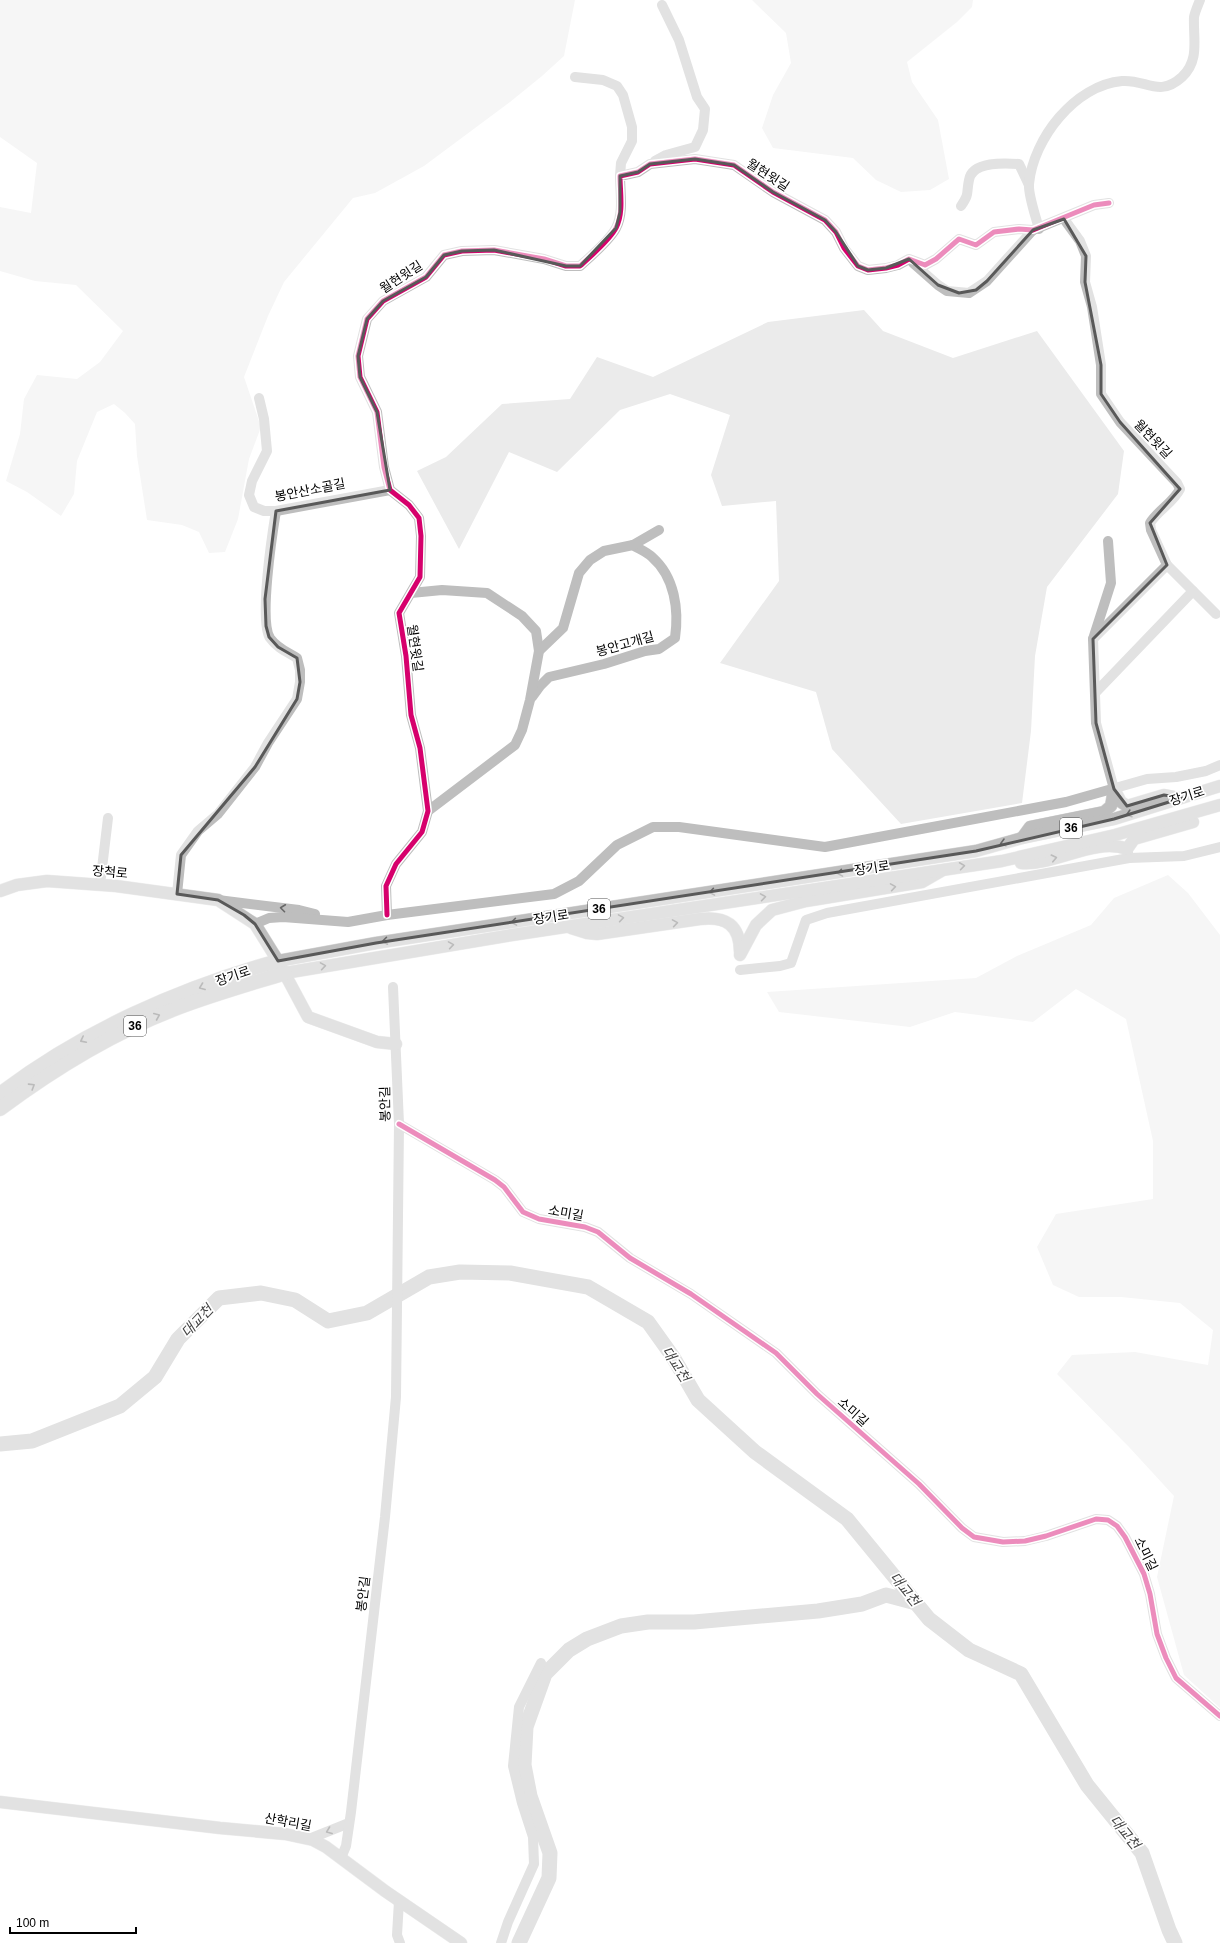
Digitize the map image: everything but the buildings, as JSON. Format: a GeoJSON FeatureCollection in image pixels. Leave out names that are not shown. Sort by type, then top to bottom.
{"type":"FeatureCollection","features":[{"type":"Feature","properties":{"kind":"highway","name":"장기로"},"geometry":{"type":"LineString","coordinates":[[0,1094],[19,1080],[76,1044],[129,1017],[230,976],[282,967]]}},
{"type":"Feature","properties":{"kind":"highway","name":"장기로"},"geometry":{"type":"LineString","coordinates":[[0,1109],[25,1090],[82,1054],[133,1027],[180,1006],[282,967]]}},
{"type":"Feature","properties":{"kind":"main road","name":"장기로"},"geometry":{"type":"LineString","coordinates":[[282,967],[376,943],[976,851],[1022,838],[1114,819],[1220,786]]}},
{"type":"Feature","properties":{"kind":"main road"},"geometry":{"type":"LineString","coordinates":[[1114,789],[1121,802],[1127,806],[1164,795],[1182,798]]}},
{"type":"Feature","properties":{"kind":"main road"},"geometry":{"type":"LineString","coordinates":[[1022,838],[1030,827],[1104,812],[1111,806],[1114,789]]}},
{"type":"Feature","properties":{"kind":"main road","name":"장기로"},"geometry":{"type":"LineString","coordinates":[[282,967],[568,927],[946,868],[1002,861],[1115,835],[1220,805]]}},
{"type":"Feature","properties":{"kind":"main road"},"geometry":{"type":"LineString","coordinates":[[1002,861],[1026,863],[1050,860],[1104,846],[1118,846],[1128,854],[1134,839],[1220,814]]}},
{"type":"Feature","properties":{"kind":"main road"},"geometry":{"type":"LineString","coordinates":[[568,927],[587,933],[597,934],[700,919],[717,919],[736,930],[740,937],[740,955],[756,925],[772,910],[806,902],[922,882],[946,868]]}},
{"type":"Feature","properties":{"kind":"main road","name":"장척로"},"geometry":{"type":"LineString","coordinates":[[0,891],[33,882],[100,885],[218,900]]}},
{"type":"Feature","properties":{"kind":"main road"},"geometry":{"type":"LineString","coordinates":[[218,900],[255,924],[282,967],[308,1017],[377,1042],[396,1044]]}},
{"type":"Feature","properties":{"kind":"main road","name":"산학리길"},"geometry":{"type":"LineString","coordinates":[[0,1802],[61,1808],[220,1828],[285,1834],[309,1839],[326,1847],[399,1901],[461,1943]]}},
{"type":"Feature","properties":{"kind":"street"},"geometry":{"type":"LineString","coordinates":[[1029,185],[1034,162],[1042,146],[1065,109],[1080,98],[1096,88],[1111,83],[1132,81],[1153,87],[1164,87],[1173,84],[1182,76],[1191,66],[1195,56],[1194,16],[1200,0]]}},
{"type":"Feature","properties":{"kind":"street","name":"월현윗길"},"geometry":{"type":"LineString","coordinates":[[620,176],[638,172],[666,155],[695,146],[703,130],[705,122],[705,109],[697,97],[679,40],[662,5]]}},
{"type":"Feature","properties":{"kind":"street","name":"월현윗길"},"geometry":{"type":"LineString","coordinates":[[387,915],[386,886],[396,864],[422,832],[428,811],[420,748],[411,715],[406,656],[399,613],[420,577],[421,536],[419,518],[409,505],[390,490],[384,467],[377,412],[360,377],[358,356],[367,318],[383,301],[426,277],[444,256],[462,251],[494,250],[544,259],[566,266],[580,266],[604,243],[616,228],[620,212],[621,163],[632,141],[632,128],[623,95],[617,86],[603,80],[575,77]]}},
{"type":"Feature","properties":{"kind":"street","name":"월현윗길"},"geometry":{"type":"LineString","coordinates":[[650,164],[695,158],[734,166],[773,192],[825,220],[836,232],[844,248],[858,266],[868,270],[886,268],[898,265],[908,259]]}},
{"type":"Feature","properties":{"kind":"street"},"geometry":{"type":"LineString","coordinates":[[961,206],[969,195],[969,179],[972,174],[987,165],[996,163],[1019,164],[1029,185],[1036,229]]}},
{"type":"Feature","properties":{"kind":"street"},"geometry":{"type":"LineString","coordinates":[[908,259],[925,265],[936,259],[959,239],[976,245],[994,232],[1019,229],[1036,229],[1064,219],[1094,205],[1109,203]]}},
{"type":"Feature","properties":{"kind":"street","name":"월현윗길"},"geometry":{"type":"LineString","coordinates":[[1064,219],[1080,241],[1086,256],[1085,282],[1092,307],[1101,365],[1101,394],[1120,422],[1178,483],[1180,489],[1178,494],[1153,517],[1150,523],[1151,530],[1167,565]]}},
{"type":"Feature","properties":{"kind":"street"},"geometry":{"type":"LineString","coordinates":[[908,259],[938,285],[948,291],[969,293],[987,281],[1036,229]]}},
{"type":"Feature","properties":{"kind":"street","name":"봉안산소골길"},"geometry":{"type":"LineString","coordinates":[[259,398],[264,418],[267,451],[252,481],[249,495],[254,508],[264,511],[276,511],[390,490]]}},
{"type":"Feature","properties":{"kind":"street"},"geometry":{"type":"LineString","coordinates":[[177,894],[181,855],[187,845],[198,831],[218,814],[256,768],[268,743],[297,699],[300,676],[297,658],[278,647],[269,637],[266,626],[265,600],[276,511]]}},
{"type":"Feature","properties":{"kind":"street"},"geometry":{"type":"LineString","coordinates":[[539,651],[563,628],[578,573],[590,560],[604,551],[634,545],[658,530]]}},
{"type":"Feature","properties":{"kind":"street"},"geometry":{"type":"LineString","coordinates":[[1108,541],[1111,583],[1093,639],[1096,723],[1114,789]]}},
{"type":"Feature","properties":{"kind":"street","name":"봉안고개길"},"geometry":{"type":"LineString","coordinates":[[530,700],[540,686],[549,677],[604,664],[639,652],[659,649],[675,638],[676,609],[669,580],[652,557],[634,545]]}},
{"type":"Feature","properties":{"kind":"street"},"geometry":{"type":"LineString","coordinates":[[1093,639],[1167,565],[1216,614]]}},
{"type":"Feature","properties":{"kind":"street","name":"봉안고개길"},"geometry":{"type":"LineString","coordinates":[[411,593],[442,590],[487,593],[522,616],[536,630],[539,651],[530,700],[522,730],[515,746],[428,811]]}},
{"type":"Feature","properties":{"kind":"street"},"geometry":{"type":"LineString","coordinates":[[1096,692],[1193,591]]}},
{"type":"Feature","properties":{"kind":"street"},"geometry":{"type":"LineString","coordinates":[[255,924],[269,918],[283,917],[348,922],[387,915],[554,894],[579,881],[617,845],[653,827],[679,827],[825,847],[1066,802],[1146,779],[1176,777],[1206,771],[1220,765]]}},
{"type":"Feature","properties":{"kind":"street"},"geometry":{"type":"LineString","coordinates":[[100,885],[108,818]]}},
{"type":"Feature","properties":{"kind":"street"},"geometry":{"type":"LineString","coordinates":[[740,970],[780,966],[791,962],[806,920],[827,913],[1128,854],[1184,856],[1220,847]]}},
{"type":"Feature","properties":{"kind":"street"},"geometry":{"type":"LineString","coordinates":[[218,900],[299,910],[348,922]]}},
{"type":"Feature","properties":{"kind":"street","name":"봉안길"},"geometry":{"type":"LineString","coordinates":[[341,1858],[346,1846],[349,1823],[391,1465],[396,1398],[399,1124],[393,987]]}},
{"type":"Feature","properties":{"kind":"street","name":"소미길"},"geometry":{"type":"LineString","coordinates":[[399,1124],[495,1180],[504,1187],[523,1212],[531,1217],[585,1227],[598,1232],[630,1258],[691,1294],[776,1353],[840,1416],[919,1484],[962,1528],[974,1536],[1003,1542],[1025,1541],[1046,1536],[1096,1519],[1108,1520],[1118,1526],[1144,1574],[1150,1594],[1157,1634],[1166,1658],[1176,1678],[1220,1716]]}},
{"type":"Feature","properties":{"kind":"street"},"geometry":{"type":"LineString","coordinates":[[501,1943],[508,1922],[534,1864],[533,1837],[522,1803],[513,1766],[519,1707],[541,1663]]}},
{"type":"Feature","properties":{"kind":"street"},"geometry":{"type":"LineString","coordinates":[[309,1839],[349,1823]]}},
{"type":"Feature","properties":{"kind":"street"},"geometry":{"type":"LineString","coordinates":[[399,1901],[397,1935],[400,1943]]}},
{"type":"Feature","properties":{"kind":"highlighted area"},"geometry":{"type":"Polygon","coordinates":[[[695,159],[734,165],[773,192],[825,220],[836,232],[858,266],[868,270],[886,268],[909,259],[938,285],[959,293],[976,290],[987,281],[1033,230],[1064,219],[1086,256],[1085,282],[1101,365],[1101,394],[1120,422],[1180,489],[1150,523],[1167,565],[1093,639],[1096,723],[1114,789],[1127,806],[1164,795],[1182,798],[1114,819],[976,851],[376,943],[278,961],[255,924],[244,915],[218,900],[177,894],[181,855],[255,767],[297,699],[300,682],[297,658],[278,647],[269,637],[266,626],[265,599],[276,511],[390,490],[377,412],[360,377],[358,356],[367,319],[383,301],[426,277],[444,255],[462,251],[494,250],[566,266],[580,266],[616,228],[620,212],[620,176],[638,172],[650,164],[695,159]]]}},
{"type":"Feature","properties":{"kind":"shaded area"},"geometry":{"type":"Polygon","coordinates":[[[0,0],[575,0],[564,56],[510,102],[424,166],[375,193],[353,198],[284,282],[268,316],[244,377],[261,427],[249,459],[238,519],[225,552],[209,553],[199,532],[182,525],[147,520],[137,456],[135,424],[114,404],[97,412],[77,461],[74,494],[61,516],[27,492],[6,481],[20,434],[24,399],[37,375],[77,379],[100,362],[123,331],[76,285],[35,281],[0,271],[0,207],[31,213],[37,163],[0,137],[0,0]]]}},
{"type":"Feature","properties":{"kind":"shaded area"},"geometry":{"type":"Polygon","coordinates":[[[752,0],[973,0],[972,7],[957,22],[907,62],[912,82],[938,120],[949,179],[930,190],[901,192],[876,180],[853,158],[773,148],[762,128],[773,95],[791,63],[786,33],[752,0]]]}},
{"type":"Feature","properties":{"kind":"shaded area"},"geometry":{"type":"Polygon","coordinates":[[[864,310],[883,331],[953,358],[1037,331],[1124,451],[1118,494],[1047,587],[1035,656],[1031,731],[1022,803],[901,824],[832,749],[816,692],[720,663],[779,581],[776,501],[722,506],[711,475],[730,415],[670,394],[620,410],[557,472],[509,452],[459,549],[417,471],[446,457],[502,404],[570,399],[597,357],[653,377],[768,322],[864,310]]]}},
{"type":"Feature","properties":{"kind":"shaded area"},"geometry":{"type":"Polygon","coordinates":[[[1168,875],[1188,893],[1220,935],[1220,1708],[1184,1675],[1157,1577],[1174,1496],[1129,1447],[1057,1374],[1072,1355],[1135,1352],[1208,1365],[1213,1330],[1180,1303],[1121,1297],[1079,1297],[1053,1285],[1037,1247],[1056,1214],[1153,1199],[1153,1141],[1126,1019],[1076,989],[1033,1022],[955,1012],[910,1027],[779,1012],[767,992],[976,978],[1017,956],[1091,925],[1114,898],[1168,875]]]}},
{"type":"Feature","properties":{"kind":"waterway","name":"대교천"},"geometry":{"type":"LineString","coordinates":[[0,1444],[32,1441],[120,1406],[155,1377],[178,1339],[219,1298],[261,1293],[295,1300],[328,1321],[367,1313],[429,1277],[460,1272],[510,1273],[588,1287],[648,1322],[673,1357],[698,1400],[755,1452],[847,1519],[929,1619],[969,1650],[1021,1674],[1087,1785],[1142,1853],[1175,1943]]}},
{"type":"Feature","properties":{"kind":"waterway"},"geometry":{"type":"LineString","coordinates":[[519,1943],[549,1878],[550,1853],[530,1796],[524,1765],[526,1727],[545,1674],[569,1650],[587,1639],[621,1626],[648,1622],[694,1622],[818,1611],[862,1604],[886,1595],[916,1603]]}},
{"type":"Feature","properties":{"kind":"cycle path"},"geometry":{"type":"LineString","coordinates":[[387,915],[386,886],[396,864],[422,832],[428,811],[420,748],[411,715],[406,656],[399,613],[420,577],[421,536],[419,518],[409,505],[390,490],[384,467],[377,412],[360,377],[358,356],[367,319],[383,301],[426,277],[444,255],[462,251],[494,250],[544,259],[566,266],[580,266],[605,243],[616,228],[621,209],[620,176],[638,172],[650,164],[695,159],[734,165],[773,192],[825,220],[836,232],[844,248],[858,266],[868,270],[898,265],[909,259],[925,265],[936,259],[959,239],[976,245],[994,232],[1019,229],[1033,230],[1094,205],[1109,203]]}},
{"type":"Feature","properties":{"kind":"cycle path"},"geometry":{"type":"LineString","coordinates":[[399,1124],[495,1180],[504,1187],[523,1212],[539,1219],[585,1227],[598,1232],[630,1258],[691,1294],[776,1353],[817,1394],[919,1484],[962,1528],[974,1537],[1003,1542],[1025,1541],[1046,1536],[1096,1519],[1108,1520],[1117,1526],[1125,1537],[1144,1574],[1150,1594],[1157,1634],[1166,1658],[1176,1678],[1220,1716]]}}]}
